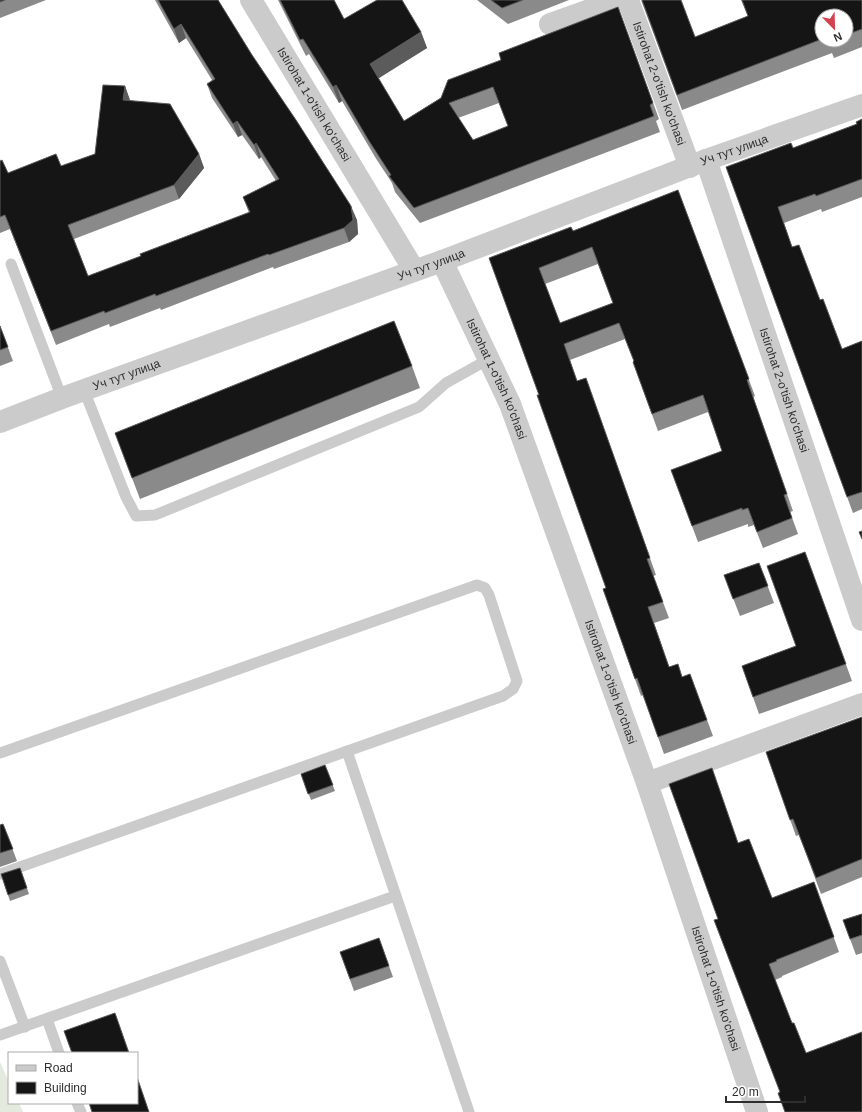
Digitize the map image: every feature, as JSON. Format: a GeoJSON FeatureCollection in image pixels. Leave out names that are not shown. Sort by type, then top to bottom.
{"type":"FeatureCollection","features":[{"type":"Feature","properties":{"kind":"street","name":"Istirohat 1-o'tish ko'chasi"},"geometry":{"type":"LineString","coordinates":[[251,0],[414,270]]}},
{"type":"Feature","properties":{"kind":"street"},"geometry":{"type":"LineString","coordinates":[[550,24],[618,0]]}},
{"type":"Feature","properties":{"kind":"street","name":"Istirohat 2-o'tish ko'chasi"},"geometry":{"type":"LineString","coordinates":[[628,0],[698,163],[862,620]]}},
{"type":"Feature","properties":{"kind":"street","name":"Уч тут улица"},"geometry":{"type":"LineString","coordinates":[[0,422],[62,398],[442,261],[698,163],[862,105]]}},
{"type":"Feature","properties":{"kind":"street","name":"Istirohat 1-o'tish ko'chasi"},"geometry":{"type":"LineString","coordinates":[[442,261],[510,404],[647,783],[757,1112]]}},
{"type":"Feature","properties":{"kind":"street"},"geometry":{"type":"LineString","coordinates":[[647,783],[862,704]]}},
{"type":"Feature","properties":{"kind":"lane"},"geometry":{"type":"LineString","coordinates":[[11,264],[62,398]]}},
{"type":"Feature","properties":{"kind":"lane"},"geometry":{"type":"LineString","coordinates":[[84,390],[126,497],[136,516],[148,516],[155,515],[419,407],[446,383],[489,359]]}},
{"type":"Feature","properties":{"kind":"lane"},"geometry":{"type":"LineString","coordinates":[[0,753],[477,585],[485,588],[489,595],[516,674],[517,682],[513,689],[503,696],[0,874]]}},
{"type":"Feature","properties":{"kind":"lane"},"geometry":{"type":"LineString","coordinates":[[347,752],[469,1112]]}},
{"type":"Feature","properties":{"kind":"lane"},"geometry":{"type":"LineString","coordinates":[[0,1035],[395,896]]}},
{"type":"Feature","properties":{"kind":"lane"},"geometry":{"type":"LineString","coordinates":[[0,961],[25,1027]]}},
{"type":"Feature","properties":{"kind":"lane"},"geometry":{"type":"LineString","coordinates":[[47,1019],[59,1052]]}},
{"type":"Feature","properties":{"kind":"shaded area"},"geometry":{"type":"Polygon","coordinates":[[[0,1062],[8,1080],[8,1104],[19,1104],[23,1112],[0,1112],[0,1062]]]}},
{"type":"Feature","properties":{"kind":"building"},"geometry":{"type":"Polygon","coordinates":[[[158,0],[218,0],[252,55],[351,206],[353,220],[344,228],[269,255],[268,254],[156,296],[155,294],[105,313],[104,311],[51,331],[5,215],[0,217],[0,161],[2,160],[8,173],[56,154],[61,166],[95,154],[103,85],[125,86],[123,100],[170,104],[199,154],[174,185],[68,225],[88,276],[141,256],[140,254],[250,212],[243,197],[279,179],[256,143],[254,145],[237,121],[233,124],[207,84],[215,79],[181,24],[174,29],[158,0]]]}},
{"type":"Feature","properties":{"kind":"building"},"geometry":{"type":"Polygon","coordinates":[[[280,0],[334,0],[344,19],[377,0],[402,0],[421,32],[370,64],[404,121],[441,98],[448,80],[501,60],[499,53],[618,7],[653,103],[650,105],[654,116],[414,208],[389,176],[391,175],[336,85],[333,87],[303,39],[300,40],[280,0]],[[493,87],[449,103],[473,140],[508,126],[493,87]]]}},
{"type":"Feature","properties":{"kind":"building"},"geometry":{"type":"Polygon","coordinates":[[[491,0],[523,0],[502,8],[491,0]]]}},
{"type":"Feature","properties":{"kind":"building"},"geometry":{"type":"Polygon","coordinates":[[[642,0],[681,0],[695,37],[748,16],[742,0],[862,0],[862,29],[854,32],[854,8],[814,8],[814,42],[677,95],[642,0]]]}},
{"type":"Feature","properties":{"kind":"building"},"geometry":{"type":"Polygon","coordinates":[[[862,119],[862,179],[816,196],[815,194],[778,207],[792,247],[799,245],[820,300],[823,299],[842,349],[862,341],[862,492],[847,497],[726,167],[791,143],[793,148],[857,124],[856,122],[862,119]]]}},
{"type":"Feature","properties":{"kind":"building"},"geometry":{"type":"Polygon","coordinates":[[[678,190],[749,379],[747,380],[787,494],[784,495],[792,518],[757,532],[748,508],[742,510],[742,508],[692,526],[671,470],[722,451],[703,395],[652,414],[619,323],[564,344],[577,381],[586,378],[650,558],[647,559],[663,602],[648,607],[669,667],[678,664],[682,677],[690,674],[707,720],[658,737],[637,678],[635,679],[603,589],[606,588],[537,395],[539,395],[489,258],[571,227],[573,231],[678,190]],[[592,247],[539,268],[560,323],[613,303],[592,247]]]}},
{"type":"Feature","properties":{"kind":"building"},"geometry":{"type":"Polygon","coordinates":[[[394,321],[412,366],[132,478],[115,433],[394,321]]]}},
{"type":"Feature","properties":{"kind":"building"},"geometry":{"type":"Polygon","coordinates":[[[0,326],[8,347],[0,350],[0,326]]]}},
{"type":"Feature","properties":{"kind":"building"},"geometry":{"type":"Polygon","coordinates":[[[862,531],[862,539],[859,532],[862,531]]]}},
{"type":"Feature","properties":{"kind":"building"},"geometry":{"type":"Polygon","coordinates":[[[805,552],[846,664],[753,697],[742,666],[796,646],[767,566],[805,552]]]}},
{"type":"Feature","properties":{"kind":"building"},"geometry":{"type":"Polygon","coordinates":[[[759,563],[768,586],[733,599],[724,575],[759,563]]]}},
{"type":"Feature","properties":{"kind":"building"},"geometry":{"type":"Polygon","coordinates":[[[862,717],[862,859],[816,878],[793,819],[790,820],[766,752],[862,717]]]}},
{"type":"Feature","properties":{"kind":"building"},"geometry":{"type":"Polygon","coordinates":[[[325,765],[333,785],[308,794],[301,774],[325,765]]]}},
{"type":"Feature","properties":{"kind":"building"},"geometry":{"type":"Polygon","coordinates":[[[712,768],[738,843],[749,839],[772,898],[814,882],[834,937],[769,964],[792,1023],[794,1023],[806,1053],[862,1032],[862,1112],[785,1112],[778,1093],[780,1092],[714,920],[718,919],[669,784],[712,768]]]}},
{"type":"Feature","properties":{"kind":"building"},"geometry":{"type":"Polygon","coordinates":[[[3,824],[13,849],[0,853],[0,825],[3,824]]]}},
{"type":"Feature","properties":{"kind":"building"},"geometry":{"type":"Polygon","coordinates":[[[20,868],[27,888],[8,895],[1,874],[20,868]]]}},
{"type":"Feature","properties":{"kind":"building"},"geometry":{"type":"Polygon","coordinates":[[[862,914],[862,935],[850,939],[843,920],[862,914]]]}},
{"type":"Feature","properties":{"kind":"building"},"geometry":{"type":"Polygon","coordinates":[[[379,938],[389,966],[350,979],[340,952],[379,938]]]}},
{"type":"Feature","properties":{"kind":"building"},"geometry":{"type":"Polygon","coordinates":[[[115,1013],[129,1052],[72,1052],[64,1031],[115,1013]]]}},
{"type":"Feature","properties":{"kind":"building"},"geometry":{"type":"Polygon","coordinates":[[[138,1080],[149,1112],[92,1112],[89,1104],[138,1104],[138,1080]]]}}]}
